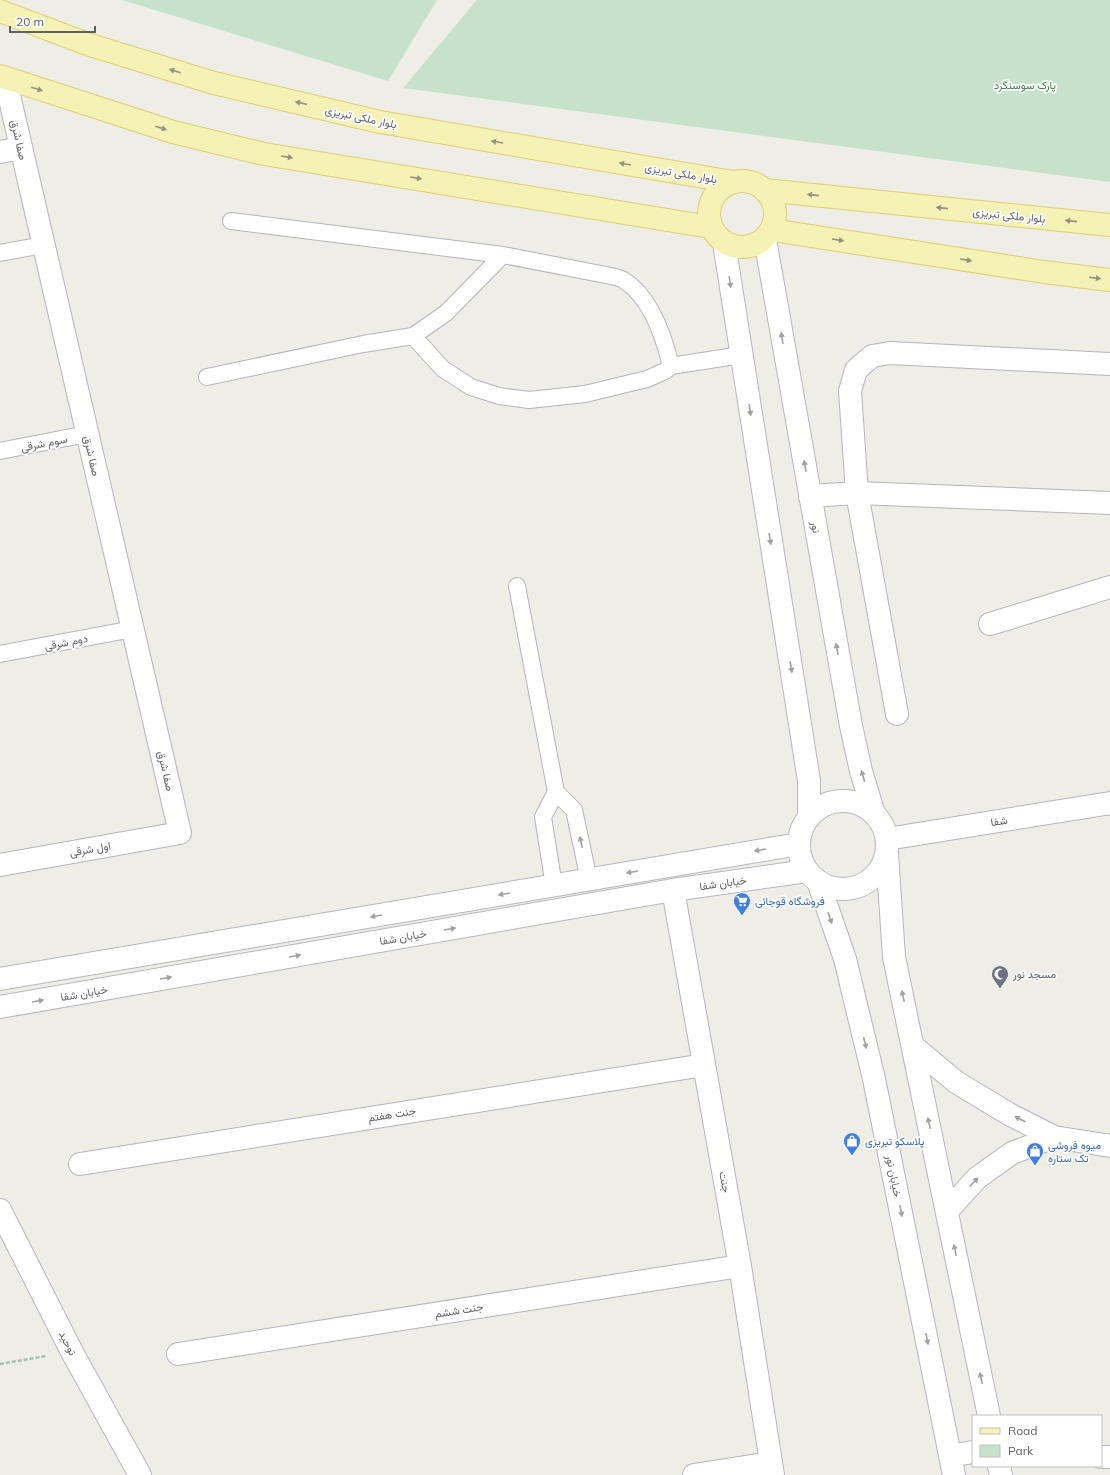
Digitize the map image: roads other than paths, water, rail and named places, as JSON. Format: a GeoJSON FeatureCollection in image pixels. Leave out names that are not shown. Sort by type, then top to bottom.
{"type":"FeatureCollection","features":[{"type":"Feature","properties":{"kind":"main road","name":"بلوار ملکى تبریزى"},"geometry":{"type":"LineString","coordinates":[[0,11],[90,45],[214,82],[380,122],[733,182]]}},
{"type":"Feature","properties":{"kind":"main road"},"geometry":{"type":"LineString","coordinates":[[2,77],[173,132],[264,154],[710,227]]}},
{"type":"Feature","properties":{"kind":"main road","name":"صفا شرق"},"geometry":{"type":"LineString","coordinates":[[2,77],[10,150],[43,245],[180,833]]}},
{"type":"Feature","properties":{"kind":"main road"},"geometry":{"type":"LineString","coordinates":[[744,181],[755,184],[764,190],[771,198],[775,208],[775,220],[768,234],[756,245],[745,248],[734,247],[724,243],[716,236],[710,227],[708,216],[714,195],[723,187],[733,182],[744,181]]}},
{"type":"Feature","properties":{"kind":"main road","name":"بلوار ملکى تبریزى"},"geometry":{"type":"LineString","coordinates":[[764,190],[1110,225]]}},
{"type":"Feature","properties":{"kind":"main road"},"geometry":{"type":"LineString","coordinates":[[768,234],[1110,280]]}},
{"type":"Feature","properties":{"kind":"main road","name":"نور"},"geometry":{"type":"LineString","coordinates":[[768,234],[810,496],[850,726],[861,771],[874,814]]}},
{"type":"Feature","properties":{"kind":"main road"},"geometry":{"type":"LineString","coordinates":[[724,243],[807,766],[809,781],[809,817]]}},
{"type":"Feature","properties":{"kind":"main road"},"geometry":{"type":"LineString","coordinates":[[897,714],[857,493],[850,391],[856,370],[872,356],[890,352],[1110,364]]}},
{"type":"Feature","properties":{"kind":"main road"},"geometry":{"type":"LineString","coordinates":[[810,496],[857,493],[1110,503]]}},
{"type":"Feature","properties":{"kind":"main road"},"geometry":{"type":"LineString","coordinates":[[990,624],[1110,587]]}},
{"type":"Feature","properties":{"kind":"main road"},"geometry":{"type":"LineString","coordinates":[[887,846],[881,867],[872,878],[860,886],[845,889],[831,887],[812,876],[800,858],[799,844],[801,829],[809,817],[820,807],[833,802],[848,801],[862,805],[874,814],[883,825],[887,846],[894,957],[914,1047],[989,1415]]}},
{"type":"Feature","properties":{"kind":"main road","name":"شفا"},"geometry":{"type":"LineString","coordinates":[[887,846],[1110,803]]}},
{"type":"Feature","properties":{"kind":"main road","name":"اول شرقی"},"geometry":{"type":"LineString","coordinates":[[0,865],[180,833]]}},
{"type":"Feature","properties":{"kind":"main road"},"geometry":{"type":"LineString","coordinates":[[0,979],[799,844]]}},
{"type":"Feature","properties":{"kind":"main road","name":"خیابان شفا"},"geometry":{"type":"LineString","coordinates":[[0,1007],[673,890],[812,876]]}},
{"type":"Feature","properties":{"kind":"main road","name":"خیابان نور"},"geometry":{"type":"LineString","coordinates":[[812,876],[845,959],[874,1079],[952,1465]]}},
{"type":"Feature","properties":{"kind":"main road","name":"جنت"},"geometry":{"type":"LineString","coordinates":[[673,890],[740,1266],[772,1469]]}},
{"type":"Feature","properties":{"kind":"main road"},"geometry":{"type":"LineString","coordinates":[[914,1047],[956,1082],[1009,1114],[1054,1137],[1110,1146]]}},
{"type":"Feature","properties":{"kind":"main road","name":"جنت هفتم"},"geometry":{"type":"LineString","coordinates":[[80,1164],[704,1065]]}},
{"type":"Feature","properties":{"kind":"main road"},"geometry":{"type":"LineString","coordinates":[[947,1211],[977,1178],[1012,1153],[1054,1137]]}},
{"type":"Feature","properties":{"kind":"main road","name":"توحید"},"geometry":{"type":"LineString","coordinates":[[0,1210],[72,1352],[140,1475]]}},
{"type":"Feature","properties":{"kind":"main road","name":"جنت ششم"},"geometry":{"type":"LineString","coordinates":[[178,1354],[740,1266]]}},
{"type":"Feature","properties":{"kind":"main road"},"geometry":{"type":"LineString","coordinates":[[952,1465],[972,1453]]}},
{"type":"Feature","properties":{"kind":"main road"},"geometry":{"type":"LineString","coordinates":[[694,1475],[772,1469]]}},
{"type":"Feature","properties":{"kind":"lane"},"geometry":{"type":"LineString","coordinates":[[231,221],[503,255],[611,276],[624,280],[635,289],[655,317],[664,337],[671,366]]}},
{"type":"Feature","properties":{"kind":"lane"},"geometry":{"type":"LineString","coordinates":[[0,253],[43,245]]}},
{"type":"Feature","properties":{"kind":"lane"},"geometry":{"type":"LineString","coordinates":[[207,377],[363,344],[413,336],[446,313],[503,255]]}},
{"type":"Feature","properties":{"kind":"lane"},"geometry":{"type":"LineString","coordinates":[[413,336],[443,369],[471,387],[499,396],[529,400],[585,394],[647,379],[665,371],[671,366],[741,356]]}},
{"type":"Feature","properties":{"kind":"lane","name":"سوم شرقی"},"geometry":{"type":"LineString","coordinates":[[0,451],[87,434]]}},
{"type":"Feature","properties":{"kind":"lane"},"geometry":{"type":"LineString","coordinates":[[517,586],[556,792],[574,810],[589,880]]}},
{"type":"Feature","properties":{"kind":"lane","name":"دوم شرقی"},"geometry":{"type":"LineString","coordinates":[[0,654],[133,629]]}},
{"type":"Feature","properties":{"kind":"lane"},"geometry":{"type":"LineString","coordinates":[[554,886],[543,818],[556,792]]}},
{"type":"Feature","properties":{"kind":"place","name":"فروشگاه قوجائی"},"geometry":{"type":"Point","coordinates":[742,916]}},
{"type":"Feature","properties":{"kind":"place","name":"مسجد نور"},"geometry":{"type":"Point","coordinates":[1000,989]}},
{"type":"Feature","properties":{"kind":"place","name":"پلاسکو تبریزی"},"geometry":{"type":"Point","coordinates":[852,1156]}},
{"type":"Feature","properties":{"kind":"place","name":"میوه فروشی تک ستاره"},"geometry":{"type":"Point","coordinates":[1035,1166]}},
{"type":"Feature","properties":{"kind":"park label","name":"پارک سوسنگرد"},"geometry":{"type":"Point","coordinates":[1025,85]}}]}
